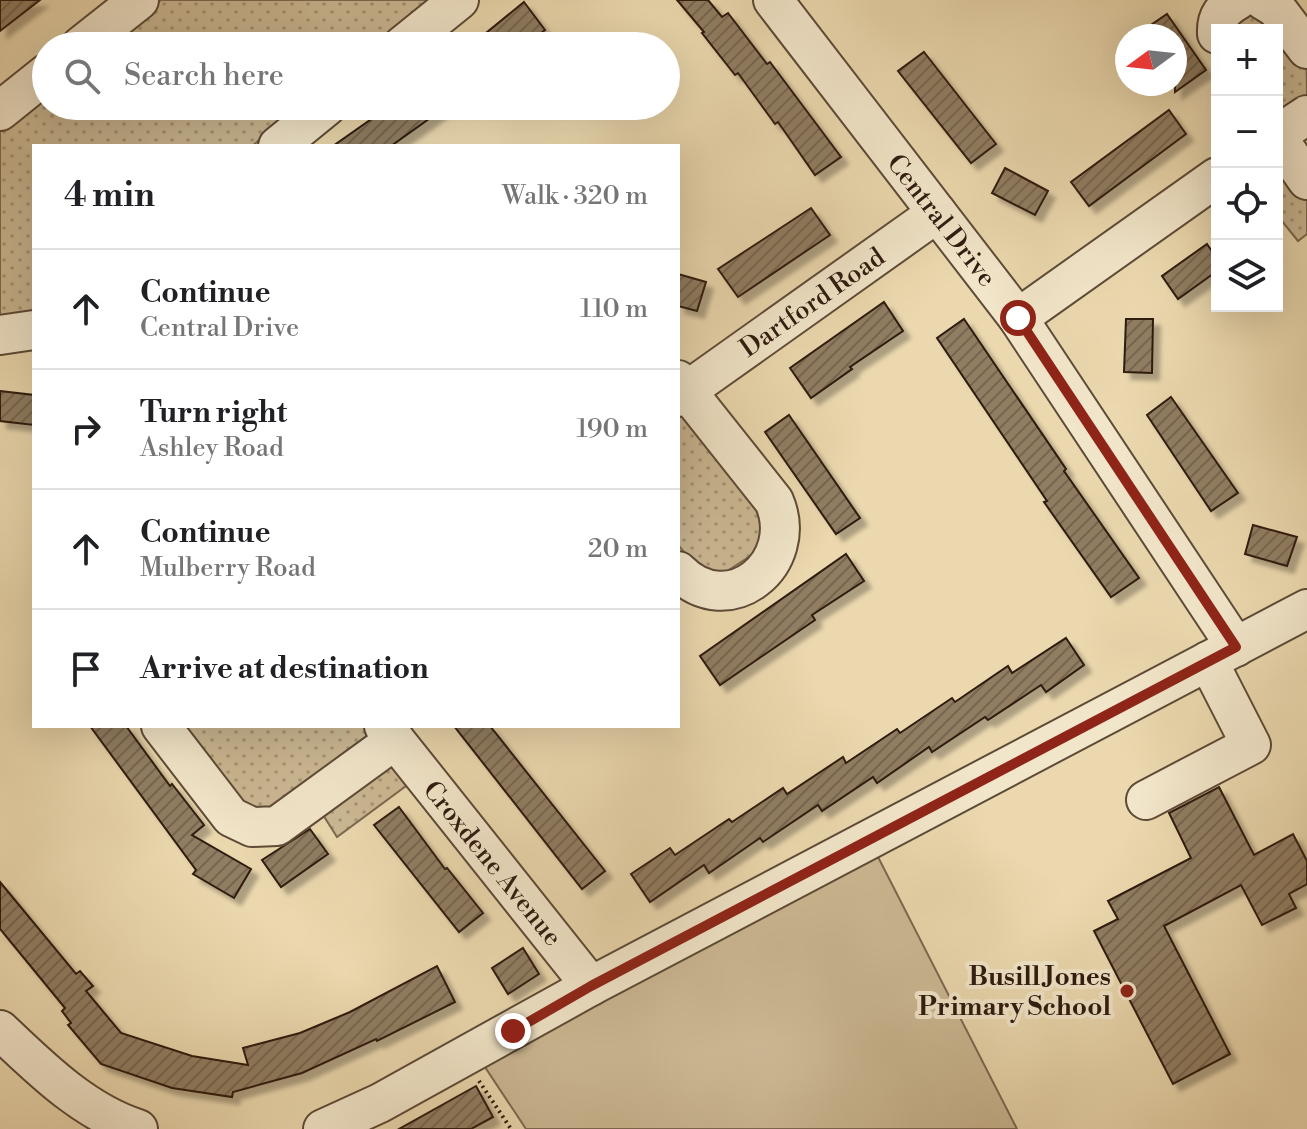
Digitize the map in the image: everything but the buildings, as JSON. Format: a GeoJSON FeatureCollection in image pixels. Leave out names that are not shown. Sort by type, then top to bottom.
{"type":"FeatureCollection","features":[{"type":"Feature","properties":{"kind":"street"},"geometry":{"type":"LineString","coordinates":[[99,32],[139,0]]}},
{"type":"Feature","properties":{"kind":"street"},"geometry":{"type":"LineString","coordinates":[[419,32],[459,0]]}},
{"type":"Feature","properties":{"kind":"street"},"geometry":{"type":"LineString","coordinates":[[1216,24],[1224,8],[1238,0]]}},
{"type":"Feature","properties":{"kind":"street"},"geometry":{"type":"LineString","coordinates":[[1263,0],[1276,8],[1307,49]]}},
{"type":"Feature","properties":{"kind":"street","name":"Central Drive"},"geometry":{"type":"LineString","coordinates":[[776,1],[1018,318],[1222,654],[1251,745],[1146,800]]}},
{"type":"Feature","properties":{"kind":"street"},"geometry":{"type":"LineString","coordinates":[[0,111],[32,85]]}},
{"type":"Feature","properties":{"kind":"street"},"geometry":{"type":"LineString","coordinates":[[1283,132],[1307,115]]}},
{"type":"Feature","properties":{"kind":"street"},"geometry":{"type":"LineString","coordinates":[[280,144],[310,120]]}},
{"type":"Feature","properties":{"kind":"street"},"geometry":{"type":"LineString","coordinates":[[1283,145],[1307,180]]}},
{"type":"Feature","properties":{"kind":"street"},"geometry":{"type":"LineString","coordinates":[[1018,318],[1211,181]]}},
{"type":"Feature","properties":{"kind":"street","name":"Dartford Road"},"geometry":{"type":"LineString","coordinates":[[680,573],[690,583],[715,592],[741,589],[769,567],[779,539],[780,517],[774,501],[681,389],[937,213]]}},
{"type":"Feature","properties":{"kind":"street"},"geometry":{"type":"LineString","coordinates":[[0,335],[32,330]]}},
{"type":"Feature","properties":{"kind":"street"},"geometry":{"type":"LineString","coordinates":[[323,1129],[380,1103],[591,986],[1307,609]]}},
{"type":"Feature","properties":{"kind":"street","name":"Croxdene Avenue"},"geometry":{"type":"LineString","coordinates":[[163,728],[231,817],[252,827],[277,826],[390,733],[591,986]]}},
{"type":"Feature","properties":{"kind":"street"},"geometry":{"type":"LineString","coordinates":[[0,1030],[76,1096],[117,1122],[138,1129]]}},
{"type":"Feature","properties":{"kind":"path"},"geometry":{"type":"LineString","coordinates":[[465,1058],[511,1129]]}},
{"type":"Feature","properties":{"kind":"shaded area"},"geometry":{"type":"Polygon","coordinates":[[[161,0],[434,0],[394,32],[120,32],[161,0]]]}},
{"type":"Feature","properties":{"kind":"shaded area"},"geometry":{"type":"Polygon","coordinates":[[[1258,13],[1279,24],[1235,24],[1258,13]]]}},
{"type":"Feature","properties":{"kind":"shaded area"},"geometry":{"type":"Polygon","coordinates":[[[1283,28],[1306,61],[1307,100],[1284,116],[1283,28]]]}},
{"type":"Feature","properties":{"kind":"shaded area"},"geometry":{"type":"Polygon","coordinates":[[[32,100],[32,120],[284,120],[254,144],[32,144],[32,313],[0,316],[0,125],[32,100]]]}},
{"type":"Feature","properties":{"kind":"shaded area"},"geometry":{"type":"Polygon","coordinates":[[[1283,163],[1307,193],[1307,234],[1298,241],[1283,222],[1283,163]]]}},
{"type":"Feature","properties":{"kind":"shaded area"},"geometry":{"type":"Polygon","coordinates":[[[685,412],[764,516],[761,549],[721,575],[702,573],[680,547],[680,416],[685,412]]]}},
{"type":"Feature","properties":{"kind":"shaded area"},"geometry":{"type":"Polygon","coordinates":[[[179,728],[368,728],[371,744],[267,817],[253,818],[179,728]]]}},
{"type":"Feature","properties":{"kind":"shaded area"},"geometry":{"type":"Polygon","coordinates":[[[391,760],[410,783],[337,837],[320,810],[391,760]]]}},
{"type":"Feature","properties":{"kind":"shaded area"},"geometry":{"type":"Polygon","coordinates":[[[876,853],[1017,1129],[526,1129],[481,1061],[876,853]]]}},
{"type":"Feature","properties":{"kind":"place","name":"Busill Jones Primary School"},"geometry":{"type":"Point","coordinates":[1127,991]}},
{"type":"Feature","properties":{"kind":"route"},"geometry":{"type":"LineString","coordinates":[[513,1031],[591,986],[1236,647],[1018,318]]}}]}
